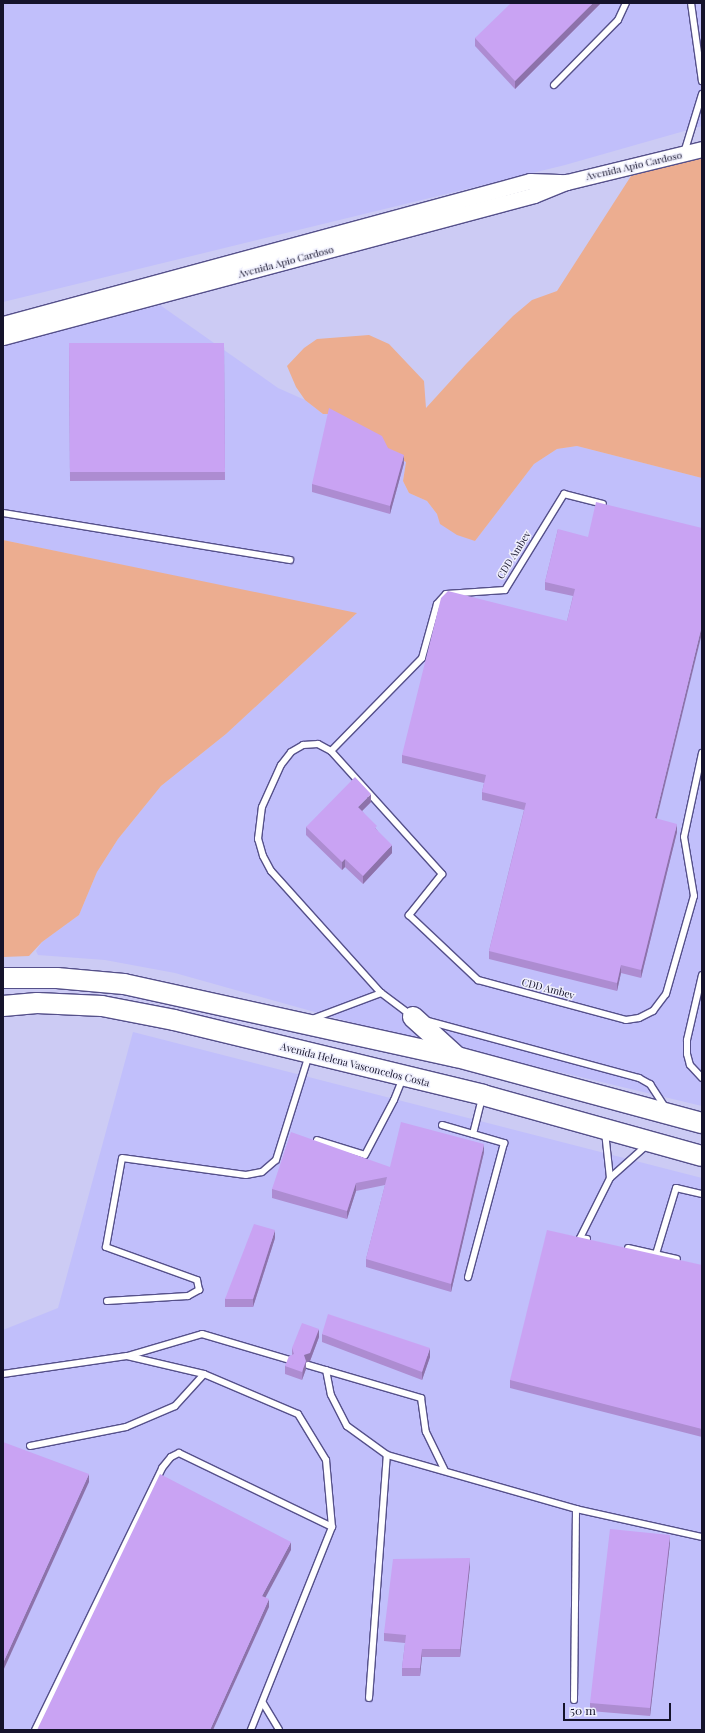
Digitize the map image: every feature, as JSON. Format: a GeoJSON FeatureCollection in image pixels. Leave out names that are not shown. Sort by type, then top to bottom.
{"type":"FeatureCollection","features":[{"type":"Feature","properties":{"kind":"highway"},"geometry":{"type":"LineString","coordinates":[[3,978],[56,978],[124,984],[457,1057],[702,1123]]}},
{"type":"Feature","properties":{"kind":"highway","name":"Avenida Helena Vasconcelos Costa"},"geometry":{"type":"LineString","coordinates":[[3,1006],[37,1003],[102,1006],[174,1020],[310,1053],[403,1078],[483,1095],[702,1156]]}},
{"type":"Feature","properties":{"kind":"highway"},"geometry":{"type":"LineString","coordinates":[[413,1017],[457,1057]]}},
{"type":"Feature","properties":{"kind":"street","name":"Avenida Apio Cardoso"},"geometry":{"type":"LineString","coordinates":[[3,337],[534,195],[567,182],[702,149]]}},
{"type":"Feature","properties":{"kind":"street","name":"Avenida Apio Cardoso"},"geometry":{"type":"LineString","coordinates":[[3,324],[530,181],[567,182]]}},
{"type":"Feature","properties":{"kind":"lane"},"geometry":{"type":"LineString","coordinates":[[554,85],[618,20],[626,3]]}},
{"type":"Feature","properties":{"kind":"lane"},"geometry":{"type":"LineString","coordinates":[[691,3],[702,81]]}},
{"type":"Feature","properties":{"kind":"lane"},"geometry":{"type":"LineString","coordinates":[[683,154],[702,94]]}},
{"type":"Feature","properties":{"kind":"lane","name":"CDD Ambev"},"geometry":{"type":"LineString","coordinates":[[331,751],[422,658],[437,604],[446,594],[505,590],[564,494],[610,506]]}},
{"type":"Feature","properties":{"kind":"lane"},"geometry":{"type":"LineString","coordinates":[[3,513],[290,560]]}},
{"type":"Feature","properties":{"kind":"lane","name":"CDD Ambev"},"geometry":{"type":"LineString","coordinates":[[413,1017],[382,992],[271,871],[263,856],[258,839],[262,807],[281,765],[291,752],[303,745],[318,744],[331,751],[442,874],[409,915],[478,980],[626,1020],[639,1018],[653,1011],[666,994],[692,904],[694,896],[684,837],[702,753]]}},
{"type":"Feature","properties":{"kind":"lane"},"geometry":{"type":"LineString","coordinates":[[702,975],[687,1040],[687,1054],[690,1065],[702,1078]]}},
{"type":"Feature","properties":{"kind":"lane"},"geometry":{"type":"LineString","coordinates":[[302,1024],[382,992]]}},
{"type":"Feature","properties":{"kind":"lane"},"geometry":{"type":"LineString","coordinates":[[413,1017],[639,1078],[657,1092],[670,1115]]}},
{"type":"Feature","properties":{"kind":"lane"},"geometry":{"type":"LineString","coordinates":[[108,1301],[188,1296],[199,1290],[197,1280],[106,1247],[122,1158],[246,1175],[262,1172],[276,1160],[310,1053]]}},
{"type":"Feature","properties":{"kind":"lane"},"geometry":{"type":"LineString","coordinates":[[317,1140],[365,1154],[394,1100],[403,1078]]}},
{"type":"Feature","properties":{"kind":"lane"},"geometry":{"type":"LineString","coordinates":[[473,1134],[483,1095]]}},
{"type":"Feature","properties":{"kind":"lane"},"geometry":{"type":"LineString","coordinates":[[442,1126],[504,1143],[468,1277]]}},
{"type":"Feature","properties":{"kind":"lane"},"geometry":{"type":"LineString","coordinates":[[605,1130],[610,1178]]}},
{"type":"Feature","properties":{"kind":"lane"},"geometry":{"type":"LineString","coordinates":[[595,1241],[580,1238],[610,1178],[649,1142]]}},
{"type":"Feature","properties":{"kind":"lane"},"geometry":{"type":"LineString","coordinates":[[656,1254],[676,1188],[702,1194]]}},
{"type":"Feature","properties":{"kind":"lane"},"geometry":{"type":"LineString","coordinates":[[618,1246],[687,1261]]}},
{"type":"Feature","properties":{"kind":"lane"},"geometry":{"type":"LineString","coordinates":[[3,1374],[127,1356],[202,1334],[290,1360]]}},
{"type":"Feature","properties":{"kind":"lane"},"geometry":{"type":"LineString","coordinates":[[127,1356],[204,1374],[298,1414],[326,1460],[332,1527],[251,1730]]}},
{"type":"Feature","properties":{"kind":"lane"},"geometry":{"type":"LineString","coordinates":[[308,1365],[421,1398],[426,1432],[445,1471]]}},
{"type":"Feature","properties":{"kind":"lane"},"geometry":{"type":"LineString","coordinates":[[326,1370],[331,1395],[347,1426],[387,1455],[576,1509],[702,1538]]}},
{"type":"Feature","properties":{"kind":"lane"},"geometry":{"type":"LineString","coordinates":[[30,1446],[126,1427],[175,1406],[204,1374]]}},
{"type":"Feature","properties":{"kind":"lane"},"geometry":{"type":"LineString","coordinates":[[35,1730],[162,1468],[171,1457],[179,1453],[332,1527]]}},
{"type":"Feature","properties":{"kind":"lane"},"geometry":{"type":"LineString","coordinates":[[369,1698],[387,1455]]}},
{"type":"Feature","properties":{"kind":"lane"},"geometry":{"type":"LineString","coordinates":[[574,1700],[576,1509]]}},
{"type":"Feature","properties":{"kind":"lane"},"geometry":{"type":"LineString","coordinates":[[263,1703],[279,1730]]}},
{"type":"Feature","properties":{"kind":"shaded area"},"geometry":{"type":"Polygon","coordinates":[[[3,3],[702,3],[702,126],[565,165],[3,302],[3,3]]]}},
{"type":"Feature","properties":{"kind":"shaded area"},"geometry":{"type":"Polygon","coordinates":[[[702,156],[702,478],[577,446],[557,449],[534,464],[475,541],[457,535],[440,524],[437,514],[427,501],[409,493],[403,481],[406,462],[389,454],[329,414],[323,414],[305,400],[296,387],[287,366],[304,348],[317,339],[369,335],[389,344],[424,381],[426,408],[513,316],[532,300],[557,291],[631,176],[702,156]]]}},
{"type":"Feature","properties":{"kind":"shaded area"},"geometry":{"type":"Polygon","coordinates":[[[160,305],[278,388],[305,400],[323,414],[329,414],[389,454],[406,462],[403,481],[409,493],[427,501],[437,514],[475,541],[534,464],[557,449],[577,446],[702,478],[702,1106],[354,1023],[175,973],[105,960],[38,955],[36,951],[42,942],[79,915],[97,872],[118,839],[161,786],[226,734],[356,614],[3,540],[3,346],[160,305]]]}},
{"type":"Feature","properties":{"kind":"shaded area"},"geometry":{"type":"Polygon","coordinates":[[[3,540],[357,613],[226,734],[161,786],[118,839],[97,872],[79,915],[42,942],[29,956],[3,957],[3,540]]]}},
{"type":"Feature","properties":{"kind":"shaded area"},"geometry":{"type":"Polygon","coordinates":[[[133,1032],[702,1178],[702,1730],[3,1730],[3,1330],[58,1308],[133,1032]]]}},
{"type":"Feature","properties":{"kind":"building"},"geometry":{"type":"Polygon","coordinates":[[[511,3],[593,3],[515,81],[475,38],[511,3]]]}},
{"type":"Feature","properties":{"kind":"building"},"geometry":{"type":"Polygon","coordinates":[[[69,343],[224,343],[225,472],[70,472],[69,343]]]}},
{"type":"Feature","properties":{"kind":"building"},"geometry":{"type":"Polygon","coordinates":[[[329,408],[382,436],[388,448],[404,455],[390,506],[312,484],[329,408]]]}},
{"type":"Feature","properties":{"kind":"building"},"geometry":{"type":"Polygon","coordinates":[[[596,502],[702,528],[702,625],[655,818],[677,824],[641,970],[621,965],[617,983],[489,951],[526,803],[482,792],[486,775],[402,755],[441,598],[448,591],[567,621],[575,589],[545,582],[558,529],[588,537],[596,502]]]}},
{"type":"Feature","properties":{"kind":"building"},"geometry":{"type":"Polygon","coordinates":[[[355,777],[371,794],[358,807],[377,826],[375,828],[392,845],[363,876],[345,859],[342,862],[306,827],[355,777]]]}},
{"type":"Feature","properties":{"kind":"building"},"geometry":{"type":"Polygon","coordinates":[[[401,1122],[484,1144],[451,1284],[366,1259],[387,1177],[356,1183],[347,1211],[272,1189],[291,1132],[390,1167],[401,1122]]]}},
{"type":"Feature","properties":{"kind":"building"},"geometry":{"type":"Polygon","coordinates":[[[254,1224],[275,1230],[253,1299],[225,1299],[254,1224]]]}},
{"type":"Feature","properties":{"kind":"building"},"geometry":{"type":"Polygon","coordinates":[[[547,1230],[702,1265],[702,1429],[510,1380],[547,1230]]]}},
{"type":"Feature","properties":{"kind":"building"},"geometry":{"type":"Polygon","coordinates":[[[328,1314],[430,1348],[422,1372],[322,1334],[328,1314]]]}},
{"type":"Feature","properties":{"kind":"building"},"geometry":{"type":"Polygon","coordinates":[[[302,1323],[319,1329],[310,1353],[304,1355],[306,1361],[302,1372],[285,1366],[289,1356],[294,1354],[292,1348],[302,1323]]]}},
{"type":"Feature","properties":{"kind":"building"},"geometry":{"type":"Polygon","coordinates":[[[3,1442],[89,1474],[3,1663],[3,1442]]]}},
{"type":"Feature","properties":{"kind":"building"},"geometry":{"type":"Polygon","coordinates":[[[160,1474],[291,1542],[262,1596],[269,1599],[210,1730],[37,1730],[160,1474]]]}},
{"type":"Feature","properties":{"kind":"building"},"geometry":{"type":"Polygon","coordinates":[[[610,1529],[670,1535],[650,1708],[590,1703],[610,1529]]]}},
{"type":"Feature","properties":{"kind":"building"},"geometry":{"type":"Polygon","coordinates":[[[470,1558],[460,1649],[422,1649],[420,1668],[402,1668],[406,1635],[384,1633],[393,1559],[470,1558]]]}}]}
